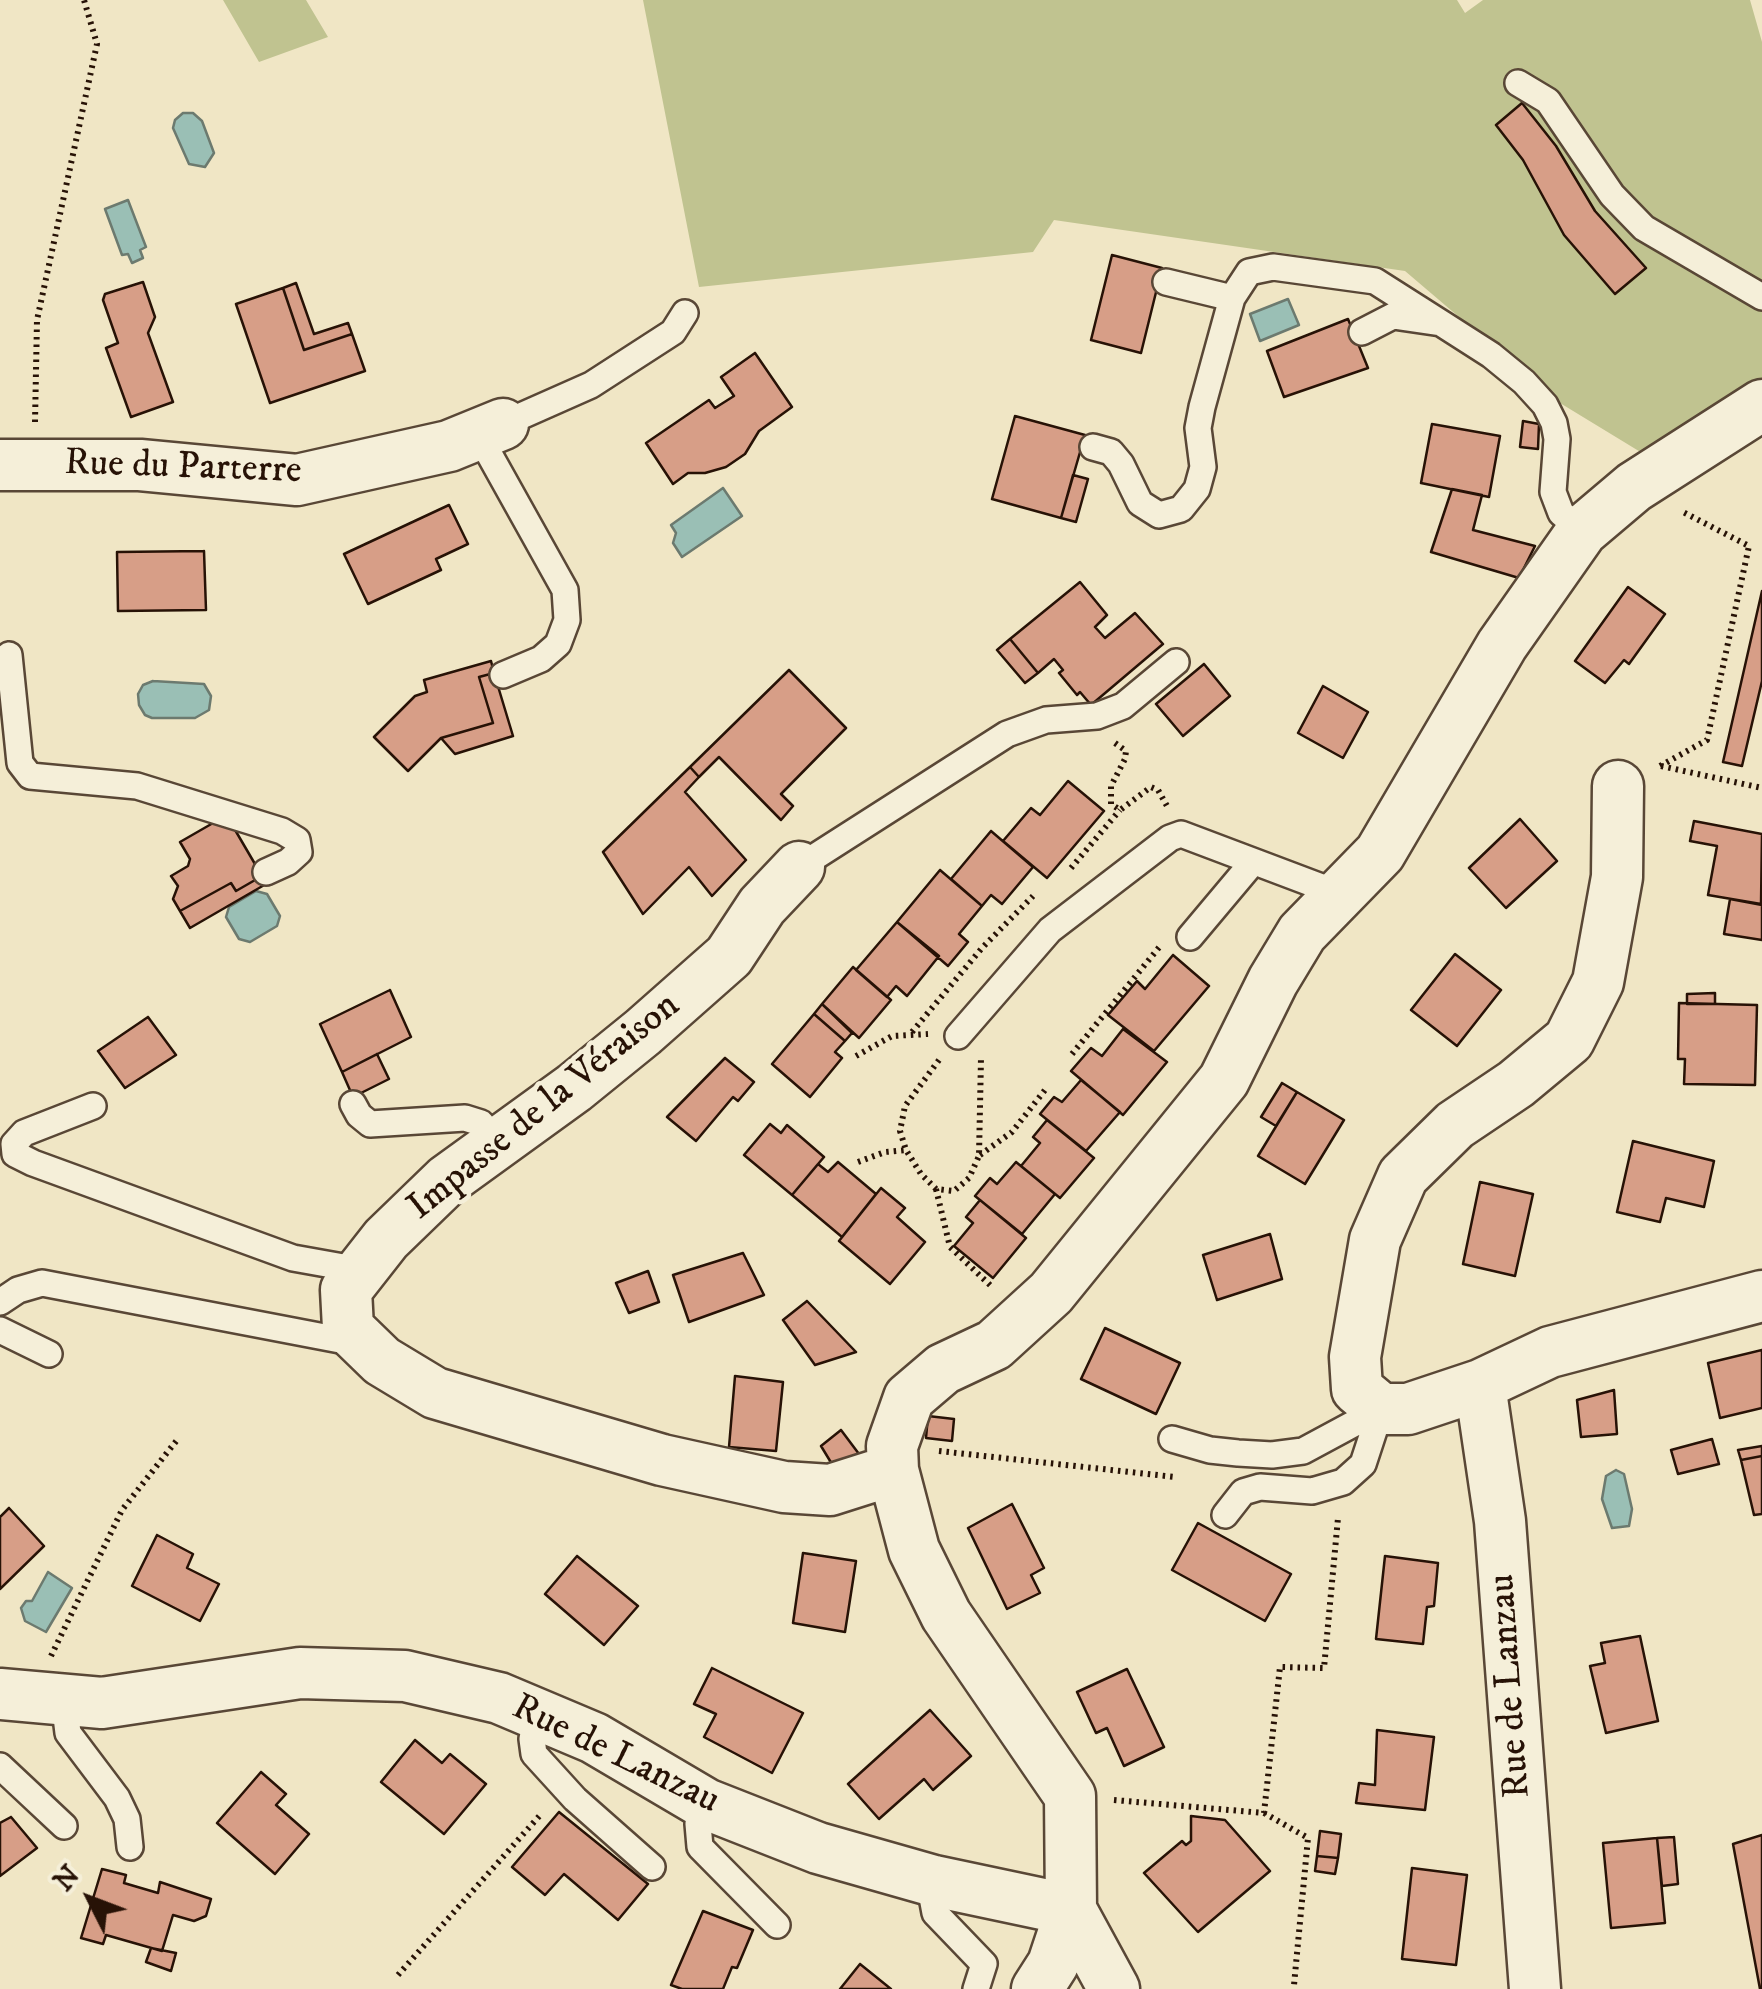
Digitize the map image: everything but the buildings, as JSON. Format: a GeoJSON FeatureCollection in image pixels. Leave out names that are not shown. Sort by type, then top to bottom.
{"type":"FeatureCollection","features":[{"type":"Feature","properties":{"kind":"street"},"geometry":{"type":"LineString","coordinates":[[1037,1989],[1053,1964],[1071,1910],[1070,1796],[946,1615],[914,1550],[892,1458],[909,1398],[943,1369],[994,1345],[1064,1278],[1224,1080],[1273,980],[1302,933],[1380,853],[1502,645],[1582,531],[1634,487],[1762,405]]}},
{"type":"Feature","properties":{"kind":"street","name":"Rue du Parterre"},"geometry":{"type":"LineString","coordinates":[[18,464],[140,465],[296,480],[448,446],[491,429]]}},
{"type":"Feature","properties":{"kind":"street"},"geometry":{"type":"LineString","coordinates":[[1639,776],[1598,982],[1569,1040],[1516,1084],[1454,1125],[1404,1176],[1375,1240],[1354,1357],[1357,1390],[1381,1409],[1408,1409],[1480,1385],[1550,1352],[1762,1296]]}},
{"type":"Feature","properties":{"kind":"street","name":"Impasse de la Véraison"},"geometry":{"type":"LineString","coordinates":[[799,867],[762,906],[729,956],[616,1054],[447,1180],[386,1239],[346,1290],[348,1328],[382,1361],[435,1393],[662,1460],[784,1487],[830,1490],[892,1458]]}},
{"type":"Feature","properties":{"kind":"street","name":"Rue de Lanzau"},"geometry":{"type":"LineString","coordinates":[[1480,1385],[1500,1521],[1535,1989]]}},
{"type":"Feature","properties":{"kind":"street","name":"Rue de Lanzau"},"geometry":{"type":"LineString","coordinates":[[32,1697],[102,1703],[300,1673],[406,1676],[499,1698],[535,1734],[594,1738],[706,1804],[818,1848],[934,1881],[1071,1910]]}},
{"type":"Feature","properties":{"kind":"street"},"geometry":{"type":"LineString","coordinates":[[1071,1910],[1114,1989]]}},
{"type":"Feature","properties":{"kind":"lane"},"geometry":{"type":"LineString","coordinates":[[1518,83],[1548,101],[1612,195],[1644,228],[1762,297]]}},
{"type":"Feature","properties":{"kind":"lane"},"geometry":{"type":"LineString","coordinates":[[1092,447],[1111,452],[1140,503],[1159,515],[1181,508],[1198,489],[1203,467],[1198,428],[1232,298],[1249,272],[1273,267],[1376,281],[1491,355],[1545,405],[1557,438],[1553,492],[1562,513],[1582,531]]}},
{"type":"Feature","properties":{"kind":"lane"},"geometry":{"type":"LineString","coordinates":[[1166,282],[1232,298]]}},
{"type":"Feature","properties":{"kind":"lane","name":"Rue du Parterre"},"geometry":{"type":"LineString","coordinates":[[491,429],[590,385],[674,332],[685,314]]}},
{"type":"Feature","properties":{"kind":"lane"},"geometry":{"type":"LineString","coordinates":[[1362,332],[1393,316],[1442,323]]}},
{"type":"Feature","properties":{"kind":"lane"},"geometry":{"type":"LineString","coordinates":[[491,429],[565,590],[567,620],[558,644],[542,659],[503,675]]}},
{"type":"Feature","properties":{"kind":"lane"},"geometry":{"type":"LineString","coordinates":[[9,656],[20,763],[30,776],[137,786],[282,831],[297,840],[299,852],[266,872]]}},
{"type":"Feature","properties":{"kind":"lane"},"geometry":{"type":"LineString","coordinates":[[799,867],[1007,734],[1046,720],[1097,716],[1124,706],[1176,662]]}},
{"type":"Feature","properties":{"kind":"lane"},"geometry":{"type":"LineString","coordinates":[[958,1036],[1050,930],[1170,838],[1181,834],[1340,894]]}},
{"type":"Feature","properties":{"kind":"lane"},"geometry":{"type":"LineString","coordinates":[[1190,937],[1253,862]]}},
{"type":"Feature","properties":{"kind":"lane"},"geometry":{"type":"LineString","coordinates":[[353,1104],[370,1124],[465,1118],[481,1124],[496,1142]]}},
{"type":"Feature","properties":{"kind":"lane"},"geometry":{"type":"LineString","coordinates":[[93,1106],[24,1134],[14,1144],[15,1154],[32,1164],[293,1258],[360,1270]]}},
{"type":"Feature","properties":{"kind":"lane"},"geometry":{"type":"LineString","coordinates":[[0,1302],[18,1290],[42,1283],[366,1345]]}},
{"type":"Feature","properties":{"kind":"lane"},"geometry":{"type":"LineString","coordinates":[[0,1330],[49,1354]]}},
{"type":"Feature","properties":{"kind":"lane"},"geometry":{"type":"LineString","coordinates":[[1172,1439],[1238,1453],[1272,1455],[1303,1451],[1381,1409]]}},
{"type":"Feature","properties":{"kind":"lane"},"geometry":{"type":"LineString","coordinates":[[1225,1514],[1243,1492],[1260,1487],[1312,1491],[1342,1482],[1363,1464],[1381,1409]]}},
{"type":"Feature","properties":{"kind":"lane"},"geometry":{"type":"LineString","coordinates":[[32,1697],[68,1734],[117,1798],[128,1818],[130,1847]]}},
{"type":"Feature","properties":{"kind":"lane"},"geometry":{"type":"LineString","coordinates":[[535,1734],[575,1800],[652,1867]]}},
{"type":"Feature","properties":{"kind":"lane"},"geometry":{"type":"LineString","coordinates":[[0,1766],[64,1826]]}},
{"type":"Feature","properties":{"kind":"lane"},"geometry":{"type":"LineString","coordinates":[[706,1804],[698,1824],[700,1847],[777,1926]]}},
{"type":"Feature","properties":{"kind":"lane"},"geometry":{"type":"LineString","coordinates":[[934,1881],[935,1913],[984,1964],[976,1989]]}},
{"type":"Feature","properties":{"kind":"path"},"geometry":{"type":"LineString","coordinates":[[18,464],[37,320],[98,44],[84,0]]}},
{"type":"Feature","properties":{"kind":"path"},"geometry":{"type":"LineString","coordinates":[[1634,487],[1749,546],[1707,740],[1639,776]]}},
{"type":"Feature","properties":{"kind":"path"},"geometry":{"type":"LineString","coordinates":[[1120,771],[1110,786],[1111,804],[1120,810],[1151,787],[1158,790],[1168,808]]}},
{"type":"Feature","properties":{"kind":"path"},"geometry":{"type":"LineString","coordinates":[[1639,776],[1762,788]]}},
{"type":"Feature","properties":{"kind":"path"},"geometry":{"type":"LineString","coordinates":[[1072,1054],[1160,946],[1176,937],[1190,937]]}},
{"type":"Feature","properties":{"kind":"path"},"geometry":{"type":"LineString","coordinates":[[856,1056],[892,1036],[911,1034],[958,1036],[982,1059],[979,1156],[968,1178],[954,1191],[936,1189]]}},
{"type":"Feature","properties":{"kind":"path"},"geometry":{"type":"LineString","coordinates":[[958,1036],[904,1106],[900,1131],[906,1150],[936,1189],[950,1247],[995,1290],[996,1300]]}},
{"type":"Feature","properties":{"kind":"path"},"geometry":{"type":"LineString","coordinates":[[979,1156],[1012,1132],[1045,1090]]}},
{"type":"Feature","properties":{"kind":"path"},"geometry":{"type":"LineString","coordinates":[[858,1162],[885,1152],[906,1150]]}},
{"type":"Feature","properties":{"kind":"path"},"geometry":{"type":"LineString","coordinates":[[32,1697],[122,1510],[177,1440]]}},
{"type":"Feature","properties":{"kind":"path"},"geometry":{"type":"LineString","coordinates":[[892,1458],[1183,1478]]}},
{"type":"Feature","properties":{"kind":"path"},"geometry":{"type":"LineString","coordinates":[[1264,1813],[1280,1667],[1324,1668],[1336,1538]]}},
{"type":"Feature","properties":{"kind":"path"},"geometry":{"type":"LineString","coordinates":[[398,1975],[550,1805],[532,1774],[535,1734]]}},
{"type":"Feature","properties":{"kind":"path"},"geometry":{"type":"LineString","coordinates":[[1070,1796],[1264,1813],[1308,1838],[1294,1985]]}},
{"type":"Feature","properties":{"kind":"green space"},"geometry":{"type":"Polygon","coordinates":[[[223,0],[306,0],[328,37],[259,62],[223,0]]]}},
{"type":"Feature","properties":{"kind":"green space"},"geometry":{"type":"Polygon","coordinates":[[[643,0],[1457,0],[1465,13],[1483,0],[1750,0],[1762,42],[1762,384],[1647,456],[1560,403],[1405,271],[1054,220],[1033,252],[699,287],[643,0]]]}},
{"type":"Feature","properties":{"kind":"water"},"geometry":{"type":"Polygon","coordinates":[[[183,113],[193,113],[202,121],[214,153],[205,167],[189,164],[173,128],[183,113]]]}},
{"type":"Feature","properties":{"kind":"water"},"geometry":{"type":"Polygon","coordinates":[[[128,200],[146,247],[140,250],[143,258],[132,263],[128,254],[122,255],[105,209],[128,200]]]}},
{"type":"Feature","properties":{"kind":"water"},"geometry":{"type":"Polygon","coordinates":[[[1288,299],[1299,325],[1260,341],[1250,314],[1288,299]]]}},
{"type":"Feature","properties":{"kind":"water"},"geometry":{"type":"Polygon","coordinates":[[[723,488],[742,516],[682,557],[673,543],[676,533],[671,525],[723,488]]]}},
{"type":"Feature","properties":{"kind":"water"},"geometry":{"type":"Polygon","coordinates":[[[153,681],[204,684],[211,696],[209,710],[195,718],[145,715],[138,694],[143,685],[153,681]]]}},
{"type":"Feature","properties":{"kind":"water"},"geometry":{"type":"Polygon","coordinates":[[[256,891],[267,894],[280,916],[277,926],[250,942],[239,939],[226,917],[229,907],[256,891]]]}},
{"type":"Feature","properties":{"kind":"water"},"geometry":{"type":"Polygon","coordinates":[[[1616,1470],[1624,1474],[1632,1509],[1629,1526],[1612,1528],[1602,1499],[1606,1476],[1616,1470]]]}},
{"type":"Feature","properties":{"kind":"water"},"geometry":{"type":"Polygon","coordinates":[[[48,1572],[72,1588],[46,1632],[25,1621],[21,1608],[26,1601],[32,1601],[48,1572]]]}}]}
